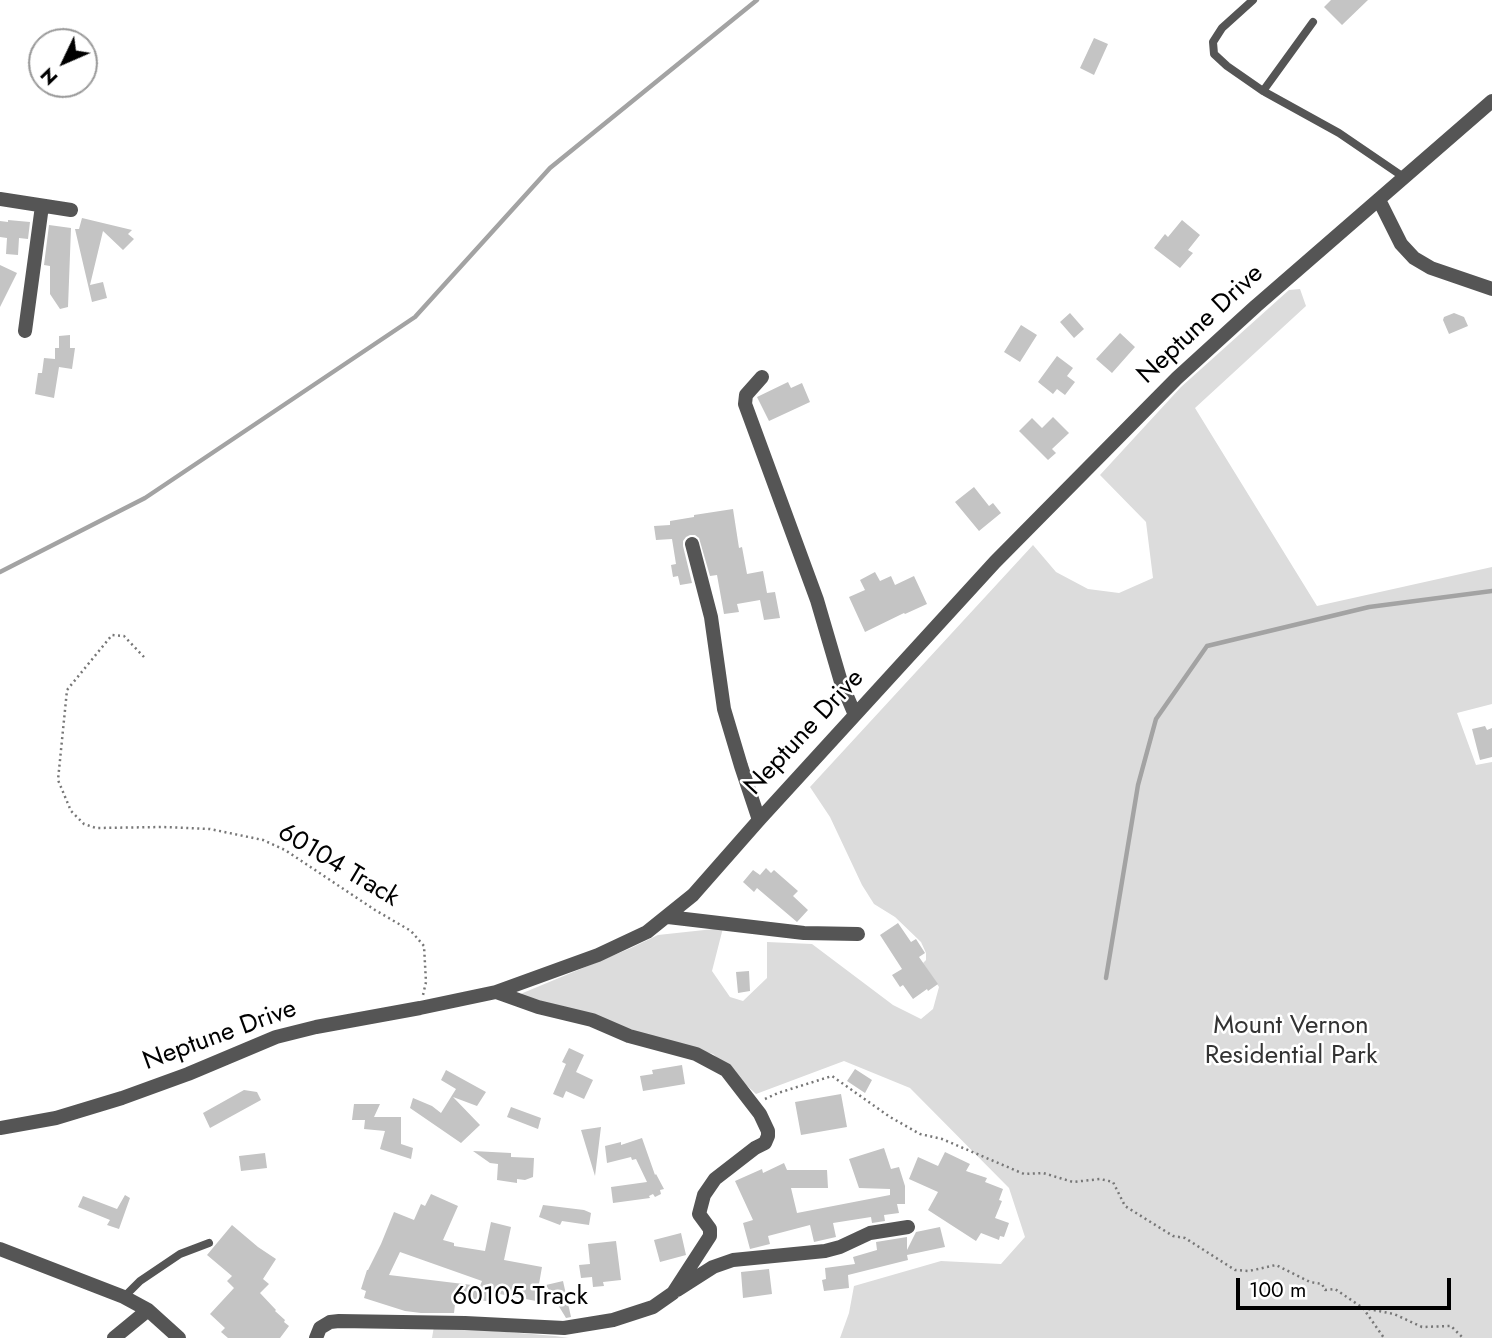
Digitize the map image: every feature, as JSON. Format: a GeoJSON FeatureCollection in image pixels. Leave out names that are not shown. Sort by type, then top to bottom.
{"type":"FeatureCollection","features":[{"type":"Feature","properties":{"kind":"street","name":"Neptune Drive"},"geometry":{"type":"LineString","coordinates":[[0,1128],[56,1118],[122,1098],[276,1037],[496,992],[598,955],[647,932],[693,895],[995,562],[1177,378],[1492,101]]}},
{"type":"Feature","properties":{"kind":"street"},"geometry":{"type":"LineString","coordinates":[[0,199],[71,210]]}},
{"type":"Feature","properties":{"kind":"street"},"geometry":{"type":"LineString","coordinates":[[1379,200],[1401,244],[1414,258],[1431,268],[1492,289]]}},
{"type":"Feature","properties":{"kind":"street"},"geometry":{"type":"LineString","coordinates":[[25,331],[42,206]]}},
{"type":"Feature","properties":{"kind":"street"},"geometry":{"type":"LineString","coordinates":[[762,377],[746,394],[745,404],[817,600],[841,682],[855,715]]}},
{"type":"Feature","properties":{"kind":"street"},"geometry":{"type":"LineString","coordinates":[[692,544],[710,617],[724,709],[759,820]]}},
{"type":"Feature","properties":{"kind":"street"},"geometry":{"type":"LineString","coordinates":[[668,917],[804,933],[858,934]]}},
{"type":"Feature","properties":{"kind":"street","name":"60105 Track"},"geometry":{"type":"LineString","coordinates":[[316,1338],[320,1328],[330,1322],[339,1321],[564,1328],[613,1320],[653,1307],[673,1293],[710,1236],[710,1229],[699,1214],[704,1195],[715,1179],[765,1143],[768,1131],[760,1114],[726,1070],[696,1054],[629,1036],[592,1020],[538,1007],[496,992]]}},
{"type":"Feature","properties":{"kind":"street"},"geometry":{"type":"LineString","coordinates":[[673,1293],[713,1266],[733,1260],[825,1251],[841,1247],[870,1233],[908,1227]]}},
{"type":"Feature","properties":{"kind":"street"},"geometry":{"type":"LineString","coordinates":[[0,1250],[124,1297],[148,1310],[179,1338]]}},
{"type":"Feature","properties":{"kind":"street"},"geometry":{"type":"LineString","coordinates":[[114,1338],[148,1310]]}},
{"type":"Feature","properties":{"kind":"lane"},"geometry":{"type":"LineString","coordinates":[[1254,0],[1222,28],[1213,42],[1214,54],[1263,91],[1339,133],[1405,178]]}},
{"type":"Feature","properties":{"kind":"lane"},"geometry":{"type":"LineString","coordinates":[[1263,91],[1312,22]]}},
{"type":"Feature","properties":{"kind":"lane"},"geometry":{"type":"LineString","coordinates":[[124,1297],[140,1281],[180,1254],[209,1243]]}},
{"type":"Feature","properties":{"kind":"path","name":"60104 Track"},"geometry":{"type":"LineString","coordinates":[[144,657],[124,636],[112,635],[67,690],[58,779],[71,811],[84,824],[96,828],[210,829],[263,839],[285,850],[411,931],[424,946],[426,982],[420,1008]]}},
{"type":"Feature","properties":{"kind":"path"},"geometry":{"type":"LineString","coordinates":[[754,1105],[778,1093],[832,1076],[920,1134],[942,1139],[1024,1174],[1043,1173],[1073,1182],[1100,1179],[1113,1182],[1125,1206],[1172,1236],[1185,1238],[1235,1270],[1249,1271],[1276,1265],[1310,1282],[1321,1284],[1325,1290],[1335,1289],[1363,1308],[1384,1338]]}},
{"type":"Feature","properties":{"kind":"path"},"geometry":{"type":"LineString","coordinates":[[1363,1308],[1394,1314],[1422,1327],[1451,1326],[1463,1338]]}},
{"type":"Feature","properties":{"kind":"green space","name":"Mount Vernon Residential Park"},"geometry":{"type":"Polygon","coordinates":[[[1300,289],[1306,306],[1195,408],[1317,606],[1492,567],[1492,704],[1457,713],[1476,765],[1492,762],[1492,1338],[840,1338],[849,1313],[854,1286],[941,1261],[1001,1264],[1025,1237],[1009,1188],[910,1088],[844,1061],[756,1094],[713,1054],[628,1031],[518,995],[658,935],[723,928],[712,971],[730,997],[743,1001],[767,978],[767,942],[812,944],[893,1005],[921,1019],[933,1009],[939,987],[923,963],[926,953],[921,942],[895,917],[874,904],[862,885],[830,817],[810,787],[1033,545],[1056,572],[1088,589],[1119,593],[1153,578],[1146,522],[1100,475],[1181,387],[1289,290],[1300,289]]]}},
{"type":"Feature","properties":{"kind":"green space"},"geometry":{"type":"Polygon","coordinates":[[[434,1326],[555,1336],[569,1338],[432,1338],[434,1326]]]}},
{"type":"Feature","properties":{"kind":"building"},"geometry":{"type":"Polygon","coordinates":[[[1331,0],[1368,0],[1342,25],[1324,7],[1331,0]]]}},
{"type":"Feature","properties":{"kind":"building"},"geometry":{"type":"Polygon","coordinates":[[[1094,38],[1108,44],[1094,75],[1080,68],[1094,38]]]}},
{"type":"Feature","properties":{"kind":"building"},"geometry":{"type":"Polygon","coordinates":[[[82,218],[132,230],[128,234],[134,239],[123,250],[103,231],[90,285],[103,282],[107,298],[92,302],[75,229],[79,229],[82,218]]]}},
{"type":"Feature","properties":{"kind":"building"},"geometry":{"type":"Polygon","coordinates":[[[1182,220],[1200,235],[1188,250],[1193,253],[1180,268],[1154,248],[1165,234],[1168,237],[1182,220]]]}},
{"type":"Feature","properties":{"kind":"building"},"geometry":{"type":"Polygon","coordinates":[[[0,221],[30,222],[28,239],[19,238],[18,255],[6,254],[7,238],[0,237],[0,221]]]}},
{"type":"Feature","properties":{"kind":"building"},"geometry":{"type":"Polygon","coordinates":[[[49,225],[71,228],[68,307],[60,309],[50,294],[50,266],[44,265],[49,225]]]}},
{"type":"Feature","properties":{"kind":"building"},"geometry":{"type":"Polygon","coordinates":[[[0,265],[17,273],[0,307],[0,265]]]}},
{"type":"Feature","properties":{"kind":"building"},"geometry":{"type":"Polygon","coordinates":[[[1070,313],[1084,329],[1074,338],[1060,322],[1070,313]]]}},
{"type":"Feature","properties":{"kind":"building"},"geometry":{"type":"Polygon","coordinates":[[[1454,313],[1464,317],[1468,326],[1449,334],[1443,320],[1454,313]]]}},
{"type":"Feature","properties":{"kind":"building"},"geometry":{"type":"Polygon","coordinates":[[[1021,325],[1037,335],[1020,362],[1004,352],[1021,325]]]}},
{"type":"Feature","properties":{"kind":"building"},"geometry":{"type":"Polygon","coordinates":[[[1120,333],[1135,347],[1112,373],[1096,359],[1120,333]]]}},
{"type":"Feature","properties":{"kind":"building"},"geometry":{"type":"Polygon","coordinates":[[[70,335],[70,348],[75,348],[72,369],[59,367],[54,398],[35,394],[38,373],[42,373],[44,358],[55,359],[59,336],[70,335]]]}},
{"type":"Feature","properties":{"kind":"building"},"geometry":{"type":"Polygon","coordinates":[[[1057,356],[1073,368],[1067,376],[1075,382],[1065,395],[1057,389],[1053,394],[1038,382],[1057,356]]]}},
{"type":"Feature","properties":{"kind":"building"},"geometry":{"type":"Polygon","coordinates":[[[788,382],[791,388],[802,383],[810,402],[769,421],[757,397],[788,382]]]}},
{"type":"Feature","properties":{"kind":"building"},"geometry":{"type":"Polygon","coordinates":[[[1053,417],[1069,433],[1052,449],[1056,453],[1048,460],[1019,431],[1032,418],[1042,428],[1053,417]]]}},
{"type":"Feature","properties":{"kind":"building"},"geometry":{"type":"Polygon","coordinates":[[[974,487],[989,506],[993,503],[1001,513],[979,531],[955,502],[974,487]]]}},
{"type":"Feature","properties":{"kind":"building"},"geometry":{"type":"Polygon","coordinates":[[[733,509],[739,548],[742,547],[747,574],[763,571],[767,593],[775,592],[780,618],[764,620],[760,600],[737,604],[739,612],[724,614],[717,575],[710,576],[699,538],[690,535],[683,541],[692,583],[680,585],[678,576],[673,577],[671,565],[676,564],[672,539],[656,540],[654,526],[670,525],[670,521],[733,509]]]}},
{"type":"Feature","properties":{"kind":"building"},"geometry":{"type":"Polygon","coordinates":[[[875,572],[880,581],[891,576],[895,585],[914,576],[927,604],[865,632],[849,597],[865,590],[860,580],[875,572]]]}},
{"type":"Feature","properties":{"kind":"building"},"geometry":{"type":"Polygon","coordinates":[[[1485,726],[1487,730],[1492,728],[1492,757],[1480,760],[1472,729],[1485,726]]]}},
{"type":"Feature","properties":{"kind":"building"},"geometry":{"type":"Polygon","coordinates":[[[766,868],[771,873],[774,870],[798,891],[793,896],[808,910],[797,922],[757,888],[754,892],[743,882],[753,870],[760,875],[766,868]]]}},
{"type":"Feature","properties":{"kind":"building"},"geometry":{"type":"Polygon","coordinates":[[[898,923],[911,942],[916,939],[925,953],[919,957],[938,984],[913,999],[892,975],[902,969],[880,935],[898,923]]]}},
{"type":"Feature","properties":{"kind":"building"},"geometry":{"type":"Polygon","coordinates":[[[749,971],[750,991],[738,993],[736,972],[749,971]]]}},
{"type":"Feature","properties":{"kind":"building"},"geometry":{"type":"Polygon","coordinates":[[[569,1048],[584,1055],[576,1072],[593,1080],[584,1099],[566,1091],[563,1098],[553,1094],[566,1064],[562,1062],[569,1048]]]}},
{"type":"Feature","properties":{"kind":"building"},"geometry":{"type":"Polygon","coordinates":[[[682,1065],[685,1084],[643,1091],[640,1076],[653,1074],[652,1070],[682,1065]]]}},
{"type":"Feature","properties":{"kind":"building"},"geometry":{"type":"Polygon","coordinates":[[[855,1069],[872,1080],[865,1093],[847,1081],[855,1069]]]}},
{"type":"Feature","properties":{"kind":"building"},"geometry":{"type":"Polygon","coordinates":[[[446,1070],[486,1092],[477,1106],[453,1097],[480,1125],[461,1143],[410,1108],[413,1098],[441,1113],[456,1089],[441,1080],[446,1070]]]}},
{"type":"Feature","properties":{"kind":"building"},"geometry":{"type":"Polygon","coordinates":[[[244,1090],[257,1092],[261,1100],[210,1128],[203,1113],[244,1090]]]}},
{"type":"Feature","properties":{"kind":"building"},"geometry":{"type":"Polygon","coordinates":[[[841,1094],[847,1127],[801,1135],[795,1102],[841,1094]]]}},
{"type":"Feature","properties":{"kind":"building"},"geometry":{"type":"Polygon","coordinates":[[[354,1104],[380,1104],[374,1117],[401,1117],[401,1144],[413,1148],[411,1159],[380,1149],[385,1131],[364,1129],[365,1120],[352,1120],[354,1104]]]}},
{"type":"Feature","properties":{"kind":"building"},"geometry":{"type":"Polygon","coordinates":[[[511,1107],[541,1118],[538,1129],[507,1117],[511,1107]]]}},
{"type":"Feature","properties":{"kind":"building"},"geometry":{"type":"Polygon","coordinates":[[[601,1127],[595,1176],[581,1130],[601,1127]]]}},
{"type":"Feature","properties":{"kind":"building"},"geometry":{"type":"Polygon","coordinates":[[[642,1138],[655,1175],[664,1189],[655,1197],[653,1194],[650,1198],[613,1203],[611,1187],[647,1182],[636,1159],[632,1160],[631,1157],[607,1163],[605,1146],[621,1142],[621,1145],[642,1138]]]}},
{"type":"Feature","properties":{"kind":"building"},"geometry":{"type":"Polygon","coordinates":[[[884,1148],[891,1169],[899,1167],[905,1186],[905,1204],[897,1204],[899,1213],[884,1215],[885,1221],[872,1223],[871,1217],[833,1223],[836,1237],[814,1242],[810,1225],[768,1236],[770,1244],[750,1249],[743,1223],[753,1220],[735,1181],[762,1169],[763,1173],[784,1163],[787,1170],[827,1170],[828,1188],[791,1188],[797,1213],[890,1195],[890,1189],[859,1188],[849,1159],[884,1148]]]}},
{"type":"Feature","properties":{"kind":"building"},"geometry":{"type":"Polygon","coordinates":[[[473,1151],[511,1153],[511,1157],[534,1158],[533,1177],[517,1179],[517,1183],[497,1180],[498,1164],[490,1163],[473,1151]]]}},
{"type":"Feature","properties":{"kind":"building"},"geometry":{"type":"Polygon","coordinates":[[[945,1152],[970,1164],[966,1171],[987,1178],[985,1182],[1003,1189],[999,1200],[1002,1201],[995,1218],[1009,1223],[1004,1237],[1000,1236],[999,1240],[981,1233],[976,1241],[928,1210],[938,1192],[909,1179],[918,1157],[938,1166],[945,1152]]]}},
{"type":"Feature","properties":{"kind":"building"},"geometry":{"type":"Polygon","coordinates":[[[265,1153],[267,1168],[241,1171],[239,1156],[265,1153]]]}},
{"type":"Feature","properties":{"kind":"building"},"geometry":{"type":"Polygon","coordinates":[[[431,1194],[458,1206],[443,1240],[454,1243],[454,1246],[485,1251],[491,1222],[511,1227],[504,1260],[542,1267],[536,1301],[494,1293],[492,1302],[456,1296],[454,1313],[421,1313],[405,1311],[364,1298],[366,1291],[361,1289],[367,1270],[394,1212],[414,1220],[421,1204],[425,1206],[431,1194]],[[400,1252],[389,1275],[480,1286],[482,1281],[400,1252]]]}},
{"type":"Feature","properties":{"kind":"building"},"geometry":{"type":"Polygon","coordinates":[[[125,1195],[130,1198],[119,1229],[107,1225],[110,1220],[78,1207],[83,1196],[117,1209],[125,1195]]]}},
{"type":"Feature","properties":{"kind":"building"},"geometry":{"type":"Polygon","coordinates":[[[543,1205],[591,1213],[589,1225],[562,1221],[560,1225],[539,1217],[543,1205]]]}},
{"type":"Feature","properties":{"kind":"building"},"geometry":{"type":"Polygon","coordinates":[[[232,1225],[276,1259],[263,1279],[269,1284],[260,1293],[289,1326],[280,1338],[228,1338],[221,1332],[225,1328],[210,1314],[234,1288],[227,1281],[232,1276],[207,1255],[232,1225]]]}},
{"type":"Feature","properties":{"kind":"building"},"geometry":{"type":"Polygon","coordinates":[[[940,1227],[945,1247],[907,1255],[908,1260],[848,1275],[849,1288],[824,1291],[822,1280],[826,1279],[825,1268],[855,1264],[853,1257],[877,1250],[876,1242],[907,1237],[907,1250],[916,1232],[940,1227]]]}},
{"type":"Feature","properties":{"kind":"building"},"geometry":{"type":"Polygon","coordinates":[[[681,1233],[686,1255],[660,1262],[654,1240],[681,1233]]]}},
{"type":"Feature","properties":{"kind":"building"},"geometry":{"type":"Polygon","coordinates":[[[616,1241],[621,1280],[603,1282],[604,1286],[593,1287],[592,1277],[581,1278],[579,1265],[590,1264],[588,1244],[616,1241]]]}},
{"type":"Feature","properties":{"kind":"building"},"geometry":{"type":"Polygon","coordinates":[[[769,1269],[772,1294],[743,1298],[741,1272],[769,1269]]]}},
{"type":"Feature","properties":{"kind":"building"},"geometry":{"type":"Polygon","coordinates":[[[563,1281],[571,1317],[566,1318],[546,1285],[563,1281]]]}},
{"type":"Feature","properties":{"kind":"waterway"},"geometry":{"type":"LineString","coordinates":[[0,572],[145,498],[415,317],[550,168],[757,0]]}},
{"type":"Feature","properties":{"kind":"waterway"},"geometry":{"type":"LineString","coordinates":[[1106,978],[1138,785],[1156,719],[1207,646],[1369,607],[1492,591]]}}]}
